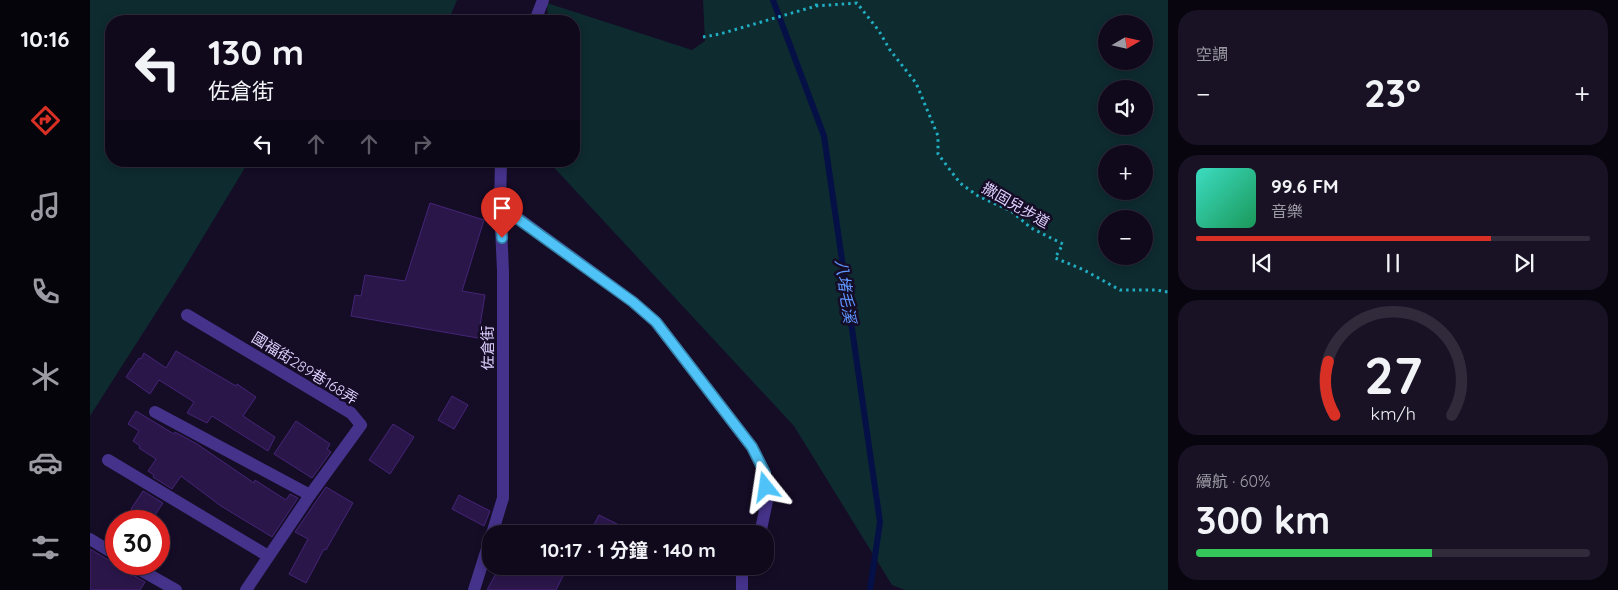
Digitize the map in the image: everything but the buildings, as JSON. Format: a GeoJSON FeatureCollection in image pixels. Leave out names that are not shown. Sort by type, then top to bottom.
{"type":"FeatureCollection","features":[{"type":"Feature","properties":{"kind":"street"},"geometry":{"type":"LineString","coordinates":[[537,15],[542,0]]}},
{"type":"Feature","properties":{"kind":"street","name":"佐倉街"},"geometry":{"type":"LineString","coordinates":[[495,525],[503,498],[501,167]]}},
{"type":"Feature","properties":{"kind":"street"},"geometry":{"type":"LineString","coordinates":[[500,206],[633,302],[656,322],[752,447],[765,473],[768,502],[762,525]]}},
{"type":"Feature","properties":{"kind":"street","name":"國福街289巷168弄"},"geometry":{"type":"LineString","coordinates":[[187,315],[351,413],[360,425],[246,590]]}},
{"type":"Feature","properties":{"kind":"street"},"geometry":{"type":"LineString","coordinates":[[154,412],[310,496]]}},
{"type":"Feature","properties":{"kind":"street"},"geometry":{"type":"LineString","coordinates":[[108,460],[268,556]]}},
{"type":"Feature","properties":{"kind":"street"},"geometry":{"type":"LineString","coordinates":[[90,539],[105,548]]}},
{"type":"Feature","properties":{"kind":"street","name":"佐倉街"},"geometry":{"type":"LineString","coordinates":[[474,590],[482,566]]}},
{"type":"Feature","properties":{"kind":"street"},"geometry":{"type":"LineString","coordinates":[[149,575],[176,590]]}},
{"type":"Feature","properties":{"kind":"street"},"geometry":{"type":"LineString","coordinates":[[742,575],[742,590]]}},
{"type":"Feature","properties":{"kind":"path"},"geometry":{"type":"LineString","coordinates":[[702,37],[720,34],[816,6],[818,0]]}},
{"type":"Feature","properties":{"kind":"path","name":"撒固兒步道"},"geometry":{"type":"LineString","coordinates":[[816,6],[857,3],[916,83],[938,136],[938,154],[960,183],[978,196],[1011,211],[1031,228],[1063,244],[1055,258],[1084,270],[1120,290],[1168,292]]}},
{"type":"Feature","properties":{"kind":"green space"},"geometry":{"type":"Polygon","coordinates":[[[90,0],[457,0],[451,15],[105,15],[105,167],[245,167],[182,272],[90,416],[90,0]]]}},
{"type":"Feature","properties":{"kind":"green space"},"geometry":{"type":"Polygon","coordinates":[[[703,0],[1168,0],[1168,590],[905,590],[892,585],[794,426],[554,167],[580,167],[580,15],[548,15],[547,3],[692,50],[705,41],[703,0]]]}},
{"type":"Feature","properties":{"kind":"waterway","name":"八堵毛溪"},"geometry":{"type":"LineString","coordinates":[[773,0],[824,136],[880,522],[870,590]]}},
{"type":"Feature","properties":{"kind":"route"},"geometry":{"type":"LineString","coordinates":[[502,238],[500,206],[550,243],[570,255],[633,302],[656,322],[752,447],[765,473],[766,487]]}}]}
